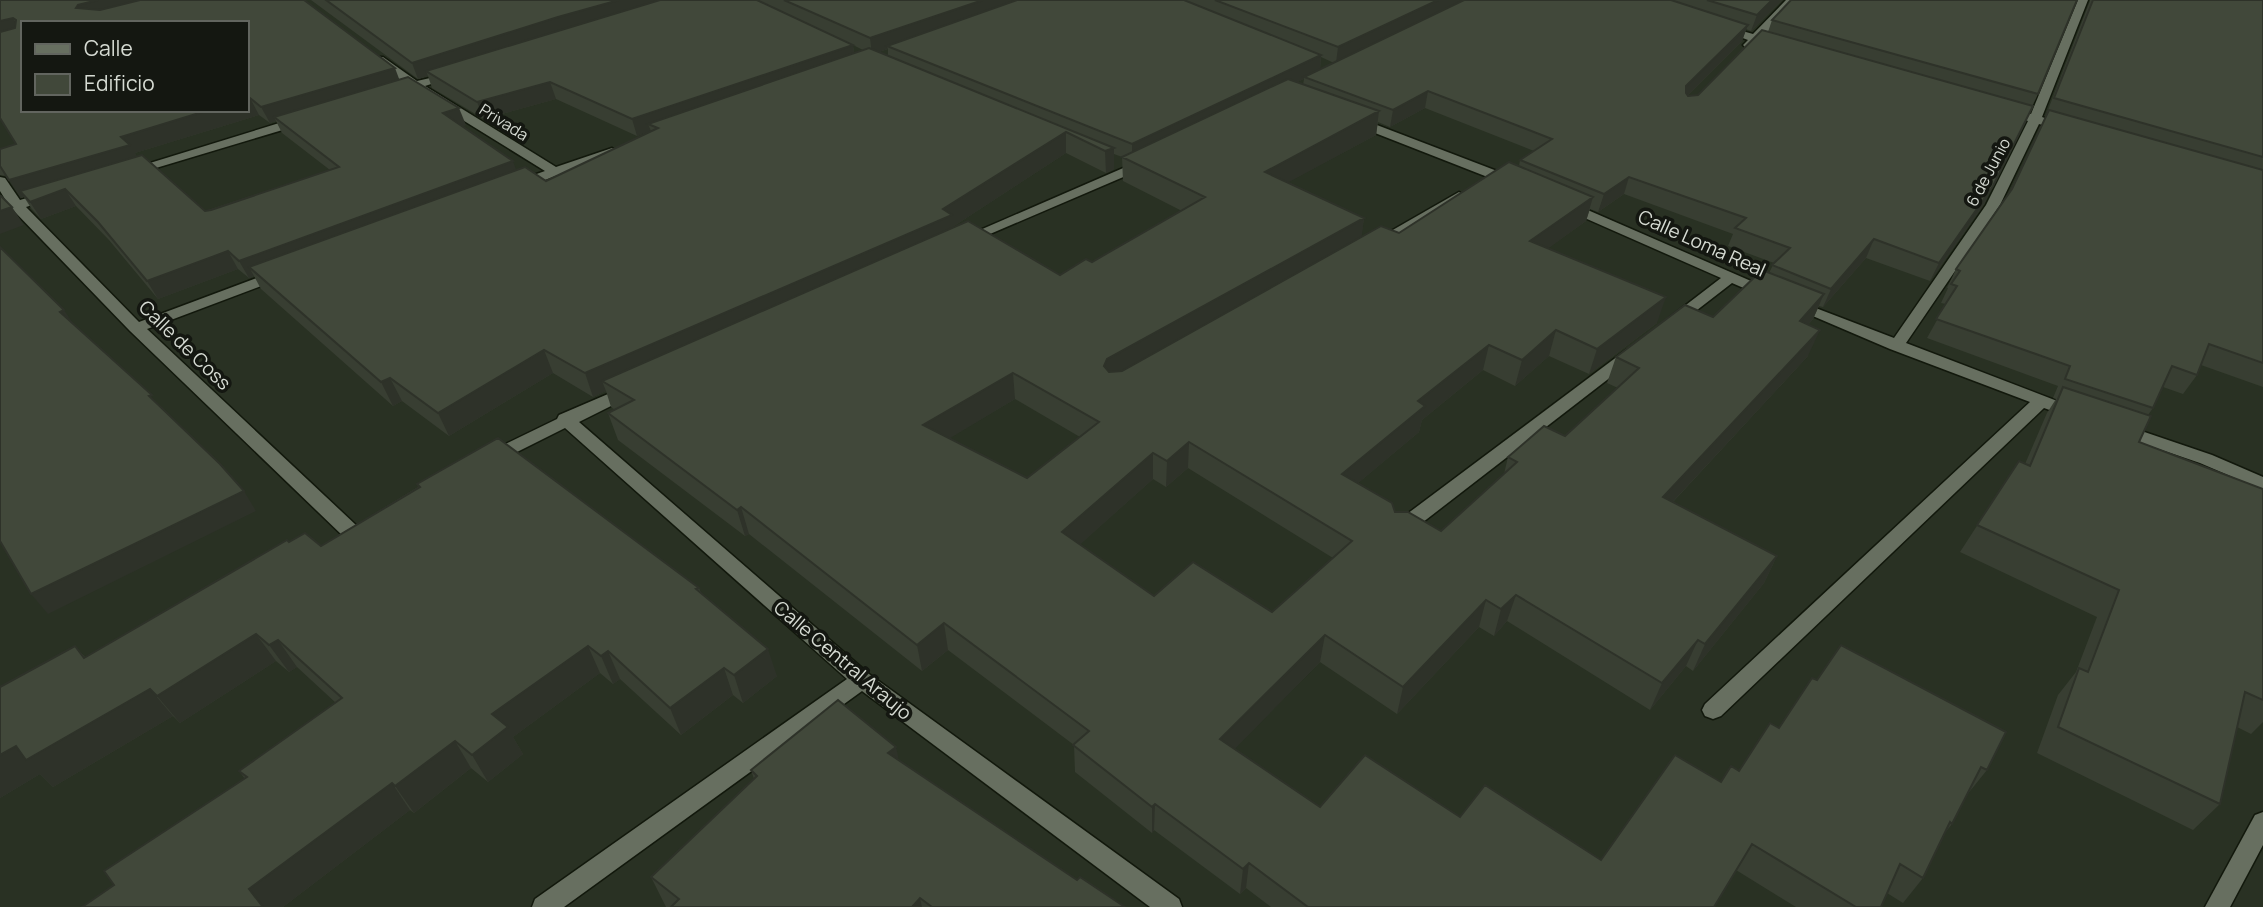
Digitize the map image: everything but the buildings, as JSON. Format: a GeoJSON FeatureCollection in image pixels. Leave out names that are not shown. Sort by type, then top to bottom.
{"type":"FeatureCollection","features":[{"type":"Feature","properties":{"kind":"street"},"geometry":{"type":"LineString","coordinates":[[1736,58],[1792,0]]}},
{"type":"Feature","properties":{"kind":"street","name":"6 de Junio"},"geometry":{"type":"LineString","coordinates":[[1896,346],[1993,205],[2035,119],[2084,0]]}},
{"type":"Feature","properties":{"kind":"street"},"geometry":{"type":"LineString","coordinates":[[1707,23],[1782,47]]}},
{"type":"Feature","properties":{"kind":"street","name":"Privada"},"geometry":{"type":"LineString","coordinates":[[363,47],[416,86],[555,172]]}},
{"type":"Feature","properties":{"kind":"street"},"geometry":{"type":"LineString","coordinates":[[390,94],[467,70]]}},
{"type":"Feature","properties":{"kind":"street"},"geometry":{"type":"LineString","coordinates":[[1996,108],[2076,131]]}},
{"type":"Feature","properties":{"kind":"street"},"geometry":{"type":"LineString","coordinates":[[1344,116],[1484,182],[1521,186]]}},
{"type":"Feature","properties":{"kind":"street"},"geometry":{"type":"LineString","coordinates":[[123,174],[309,118]]}},
{"type":"Feature","properties":{"kind":"street"},"geometry":{"type":"LineString","coordinates":[[503,192],[619,150]]}},
{"type":"Feature","properties":{"kind":"street"},"geometry":{"type":"LineString","coordinates":[[952,246],[1126,166],[1155,158]]}},
{"type":"Feature","properties":{"kind":"street","name":"Calle de Coss"},"geometry":{"type":"LineString","coordinates":[[0,181],[8,208],[350,531]]}},
{"type":"Feature","properties":{"kind":"street"},"geometry":{"type":"LineString","coordinates":[[1365,250],[1484,182]]}},
{"type":"Feature","properties":{"kind":"street"},"geometry":{"type":"LineString","coordinates":[[8,208],[69,190]]}},
{"type":"Feature","properties":{"kind":"street","name":"Calle Loma Real"},"geometry":{"type":"LineString","coordinates":[[1546,197],[1730,278],[1896,346],[2040,402],[2206,459],[2263,484]]}},
{"type":"Feature","properties":{"kind":"street"},"geometry":{"type":"LineString","coordinates":[[136,328],[293,270]]}},
{"type":"Feature","properties":{"kind":"street"},"geometry":{"type":"LineString","coordinates":[[1664,329],[1730,278]]}},
{"type":"Feature","properties":{"kind":"street"},"geometry":{"type":"LineString","coordinates":[[1398,531],[1642,346]]}},
{"type":"Feature","properties":{"kind":"street"},"geometry":{"type":"LineString","coordinates":[[482,463],[565,419],[640,385]]}},
{"type":"Feature","properties":{"kind":"street"},"geometry":{"type":"LineString","coordinates":[[1713,710],[2040,402]]}},
{"type":"Feature","properties":{"kind":"street","name":"Calle Central Araujo"},"geometry":{"type":"LineString","coordinates":[[565,419],[862,680],[1170,907]]}},
{"type":"Feature","properties":{"kind":"street"},"geometry":{"type":"LineString","coordinates":[[544,907],[862,680]]}},
{"type":"Feature","properties":{"kind":"street"},"geometry":{"type":"LineString","coordinates":[[2217,907],[2263,822]]}}]}
